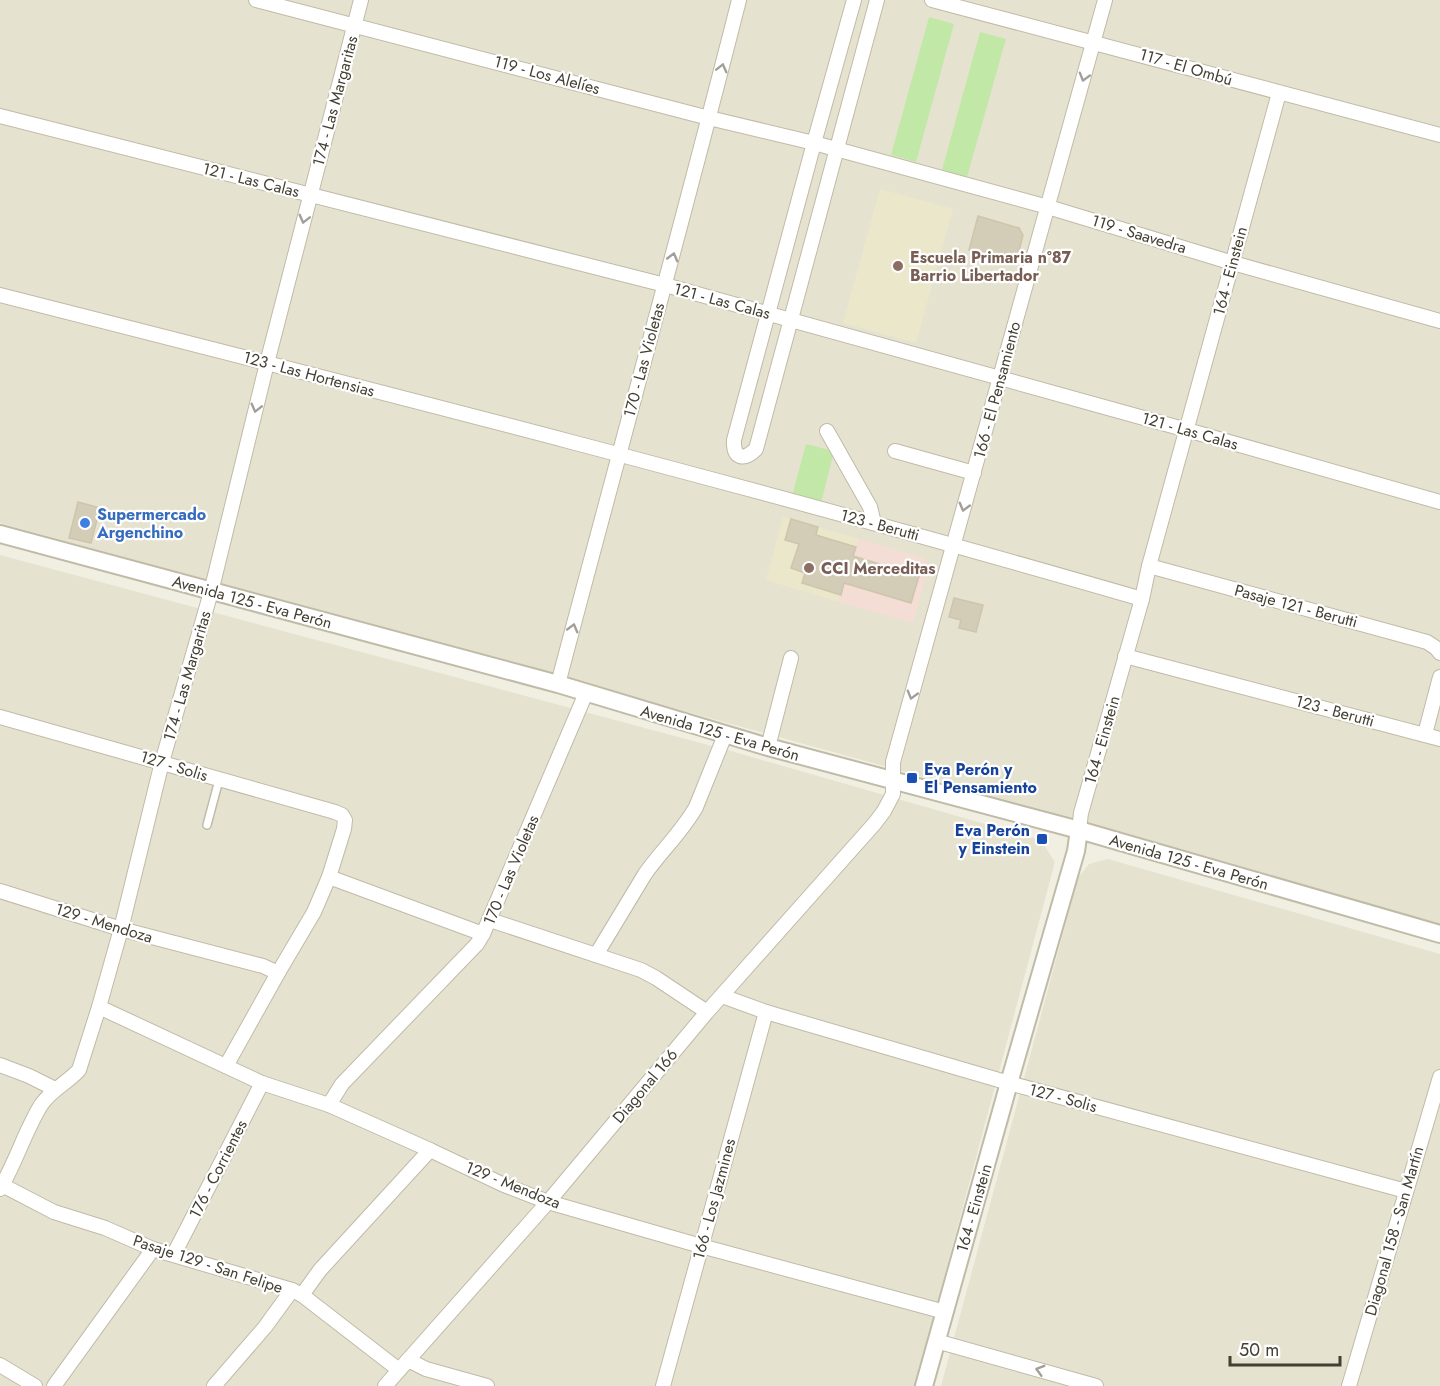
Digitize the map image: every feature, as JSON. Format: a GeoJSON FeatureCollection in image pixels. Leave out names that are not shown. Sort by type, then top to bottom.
{"type":"FeatureCollection","features":[{"type":"Feature","properties":{"kind":"street","name":"119 - Los Alelíes"},"geometry":{"type":"LineString","coordinates":[[256,0],[837,150]]}},
{"type":"Feature","properties":{"kind":"street","name":"174 - Las Margaritas"},"geometry":{"type":"LineString","coordinates":[[1,1187],[42,1104],[54,1089],[79,1070],[99,1007],[121,929],[162,762],[212,592],[267,363],[361,0]]}},
{"type":"Feature","properties":{"kind":"street","name":"170 - Las Violetas"},"geometry":{"type":"LineString","coordinates":[[558,684],[739,0]]}},
{"type":"Feature","properties":{"kind":"street"},"geometry":{"type":"LineString","coordinates":[[854,0],[734,440],[735,453],[738,456],[744,457],[756,449],[877,0]]}},
{"type":"Feature","properties":{"kind":"street","name":"117 - El Ombú"},"geometry":{"type":"LineString","coordinates":[[932,0],[1440,135]]}},
{"type":"Feature","properties":{"kind":"street","name":"166 - El Pensamiento"},"geometry":{"type":"LineString","coordinates":[[894,781],[893,762],[1105,0]]}},
{"type":"Feature","properties":{"kind":"street","name":"164 - Einstein"},"geometry":{"type":"LineString","coordinates":[[924,1386],[1076,851],[1081,813],[1142,598],[1279,93]]}},
{"type":"Feature","properties":{"kind":"street","name":"121 - Las Calas"},"geometry":{"type":"LineString","coordinates":[[0,116],[665,285],[1440,502]]}},
{"type":"Feature","properties":{"kind":"street","name":"119 - Saavedra"},"geometry":{"type":"LineString","coordinates":[[837,150],[1048,207],[1233,263],[1440,321]]}},
{"type":"Feature","properties":{"kind":"street","name":"123 - Las Hortensias"},"geometry":{"type":"LineString","coordinates":[[0,295],[618,454]]}},
{"type":"Feature","properties":{"kind":"street"},"geometry":{"type":"LineString","coordinates":[[827,431],[870,507],[874,523]]}},
{"type":"Feature","properties":{"kind":"street"},"geometry":{"type":"LineString","coordinates":[[895,451],[974,473]]}},
{"type":"Feature","properties":{"kind":"street","name":"123 - Berutti"},"geometry":{"type":"LineString","coordinates":[[618,454],[954,544],[1142,598]]}},
{"type":"Feature","properties":{"kind":"street","name":"Avenida 125 - Eva Perón"},"geometry":{"type":"LineString","coordinates":[[0,534],[558,684],[724,735],[1079,830],[1440,934]]}},
{"type":"Feature","properties":{"kind":"street","name":"Pasaje 121 - Berutti"},"geometry":{"type":"LineString","coordinates":[[1149,566],[1428,642],[1440,653]]}},
{"type":"Feature","properties":{"kind":"street","name":"123 - Berutti"},"geometry":{"type":"LineString","coordinates":[[1125,656],[1440,739]]}},
{"type":"Feature","properties":{"kind":"street"},"geometry":{"type":"LineString","coordinates":[[768,747],[792,658]]}},
{"type":"Feature","properties":{"kind":"street"},"geometry":{"type":"LineString","coordinates":[[1425,734],[1440,677]]}},
{"type":"Feature","properties":{"kind":"street","name":"170 - Las Violetas"},"geometry":{"type":"LineString","coordinates":[[329,1105],[342,1084],[477,944],[490,920],[585,693]]}},
{"type":"Feature","properties":{"kind":"street","name":"127 - Solis"},"geometry":{"type":"LineString","coordinates":[[0,717],[342,815],[345,820],[329,877]]}},
{"type":"Feature","properties":{"kind":"street"},"geometry":{"type":"LineString","coordinates":[[596,955],[645,874],[682,829],[696,807],[724,735]]}},
{"type":"Feature","properties":{"kind":"street","name":"Diagonal 166"},"geometry":{"type":"LineString","coordinates":[[396,1376],[548,1202],[707,1012],[875,823],[893,794],[894,781]]}},
{"type":"Feature","properties":{"kind":"street"},"geometry":{"type":"LineString","coordinates":[[226,1066],[314,912],[329,877],[483,934]]}},
{"type":"Feature","properties":{"kind":"street","name":"129 - Mendoza"},"geometry":{"type":"LineString","coordinates":[[0,891],[121,929],[263,966],[278,973]]}},
{"type":"Feature","properties":{"kind":"street"},"geometry":{"type":"LineString","coordinates":[[490,920],[649,974],[707,1012]]}},
{"type":"Feature","properties":{"kind":"street","name":"127 - Solis"},"geometry":{"type":"LineString","coordinates":[[722,996],[766,1012],[1009,1083],[1406,1191]]}},
{"type":"Feature","properties":{"kind":"street","name":"129 - Mendoza"},"geometry":{"type":"LineString","coordinates":[[99,1007],[262,1083],[329,1105],[504,1185],[548,1202],[945,1312]]}},
{"type":"Feature","properties":{"kind":"street","name":"166 - Los Jazmines"},"geometry":{"type":"LineString","coordinates":[[663,1386],[766,1012]]}},
{"type":"Feature","properties":{"kind":"street"},"geometry":{"type":"LineString","coordinates":[[0,1065],[54,1089]]}},
{"type":"Feature","properties":{"kind":"street","name":"Diagonal 158 - San Martín"},"geometry":{"type":"LineString","coordinates":[[1348,1386],[1440,1077]]}},
{"type":"Feature","properties":{"kind":"street","name":"176 - Corrientes"},"geometry":{"type":"LineString","coordinates":[[174,1254],[262,1083]]}},
{"type":"Feature","properties":{"kind":"street"},"geometry":{"type":"LineString","coordinates":[[214,1386],[265,1327],[430,1150]]}},
{"type":"Feature","properties":{"kind":"street","name":"Pasaje 129 - San Felipe"},"geometry":{"type":"LineString","coordinates":[[1,1187],[54,1212],[105,1228],[153,1249],[297,1293],[396,1376],[426,1369],[487,1386]]}},
{"type":"Feature","properties":{"kind":"street"},"geometry":{"type":"LineString","coordinates":[[54,1386],[153,1249]]}},
{"type":"Feature","properties":{"kind":"street"},"geometry":{"type":"LineString","coordinates":[[936,1341],[1096,1386]]}},
{"type":"Feature","properties":{"kind":"street"},"geometry":{"type":"LineString","coordinates":[[0,1365],[34,1386]]}},
{"type":"Feature","properties":{"kind":"lane"},"geometry":{"type":"LineString","coordinates":[[207,825],[219,780]]}},
{"type":"Feature","properties":{"kind":"shaded area"},"geometry":{"type":"Polygon","coordinates":[[[0,0],[1440,0],[1440,926],[1062,815],[0,523],[0,0]]]}},
{"type":"Feature","properties":{"kind":"shaded area","name":"Escuela Primaria n°87 Barrio Libertador"},"geometry":{"type":"Polygon","coordinates":[[[880,189],[953,209],[916,343],[843,323],[880,189]]]}},
{"type":"Feature","properties":{"kind":"shaded area","name":"CCI Merceditas"},"geometry":{"type":"Polygon","coordinates":[[[783,517],[859,539],[838,602],[766,580],[783,517]]]}},
{"type":"Feature","properties":{"kind":"shaded area"},"geometry":{"type":"Polygon","coordinates":[[[859,539],[924,558],[929,566],[913,623],[838,602],[859,539]]]}},
{"type":"Feature","properties":{"kind":"shaded area"},"geometry":{"type":"Polygon","coordinates":[[[0,555],[738,753],[1041,840],[1055,862],[915,1386],[0,1386],[0,555]]]}},
{"type":"Feature","properties":{"kind":"shaded area"},"geometry":{"type":"Polygon","coordinates":[[[1108,859],[1440,954],[1440,1386],[941,1386],[1078,878],[1089,864],[1108,859]]]}},
{"type":"Feature","properties":{"kind":"green space"},"geometry":{"type":"Polygon","coordinates":[[[929,17],[954,24],[916,162],[891,155],[929,17]]]}},
{"type":"Feature","properties":{"kind":"green space"},"geometry":{"type":"Polygon","coordinates":[[[980,32],[1006,39],[967,177],[942,170],[980,32]]]}},
{"type":"Feature","properties":{"kind":"green space"},"geometry":{"type":"Polygon","coordinates":[[[806,444],[834,451],[821,503],[792,496],[806,444]]]}},
{"type":"Feature","properties":{"kind":"building"},"geometry":{"type":"Polygon","coordinates":[[[978,216],[1019,228],[1023,235],[1016,263],[969,250],[978,216]]]}},
{"type":"Feature","properties":{"kind":"building","name":"Supermercado Argenchino"},"geometry":{"type":"Polygon","coordinates":[[[78,502],[100,508],[91,543],[69,538],[78,502]]]}},
{"type":"Feature","properties":{"kind":"building"},"geometry":{"type":"Polygon","coordinates":[[[791,519],[818,527],[816,535],[856,547],[853,556],[919,576],[911,603],[844,583],[841,595],[802,583],[805,573],[791,568],[799,544],[785,540],[791,519]]]}},
{"type":"Feature","properties":{"kind":"building"},"geometry":{"type":"Polygon","coordinates":[[[954,598],[983,605],[976,632],[959,628],[961,620],[949,617],[954,598]]]}},
{"type":"Feature","properties":{"kind":"place","name":"Escuela Primaria n°87 Barrio Libertador"},"geometry":{"type":"Point","coordinates":[898,266]}},
{"type":"Feature","properties":{"kind":"place","name":"Supermercado Argenchino"},"geometry":{"type":"Point","coordinates":[85,523]}},
{"type":"Feature","properties":{"kind":"place","name":"CCI Merceditas"},"geometry":{"type":"Point","coordinates":[809,568]}},
{"type":"Feature","properties":{"kind":"place","name":"Eva Perón y El Pensamiento"},"geometry":{"type":"Point","coordinates":[912,778]}},
{"type":"Feature","properties":{"kind":"place","name":"Eva Perón y Einstein"},"geometry":{"type":"Point","coordinates":[1042,839]}}]}
